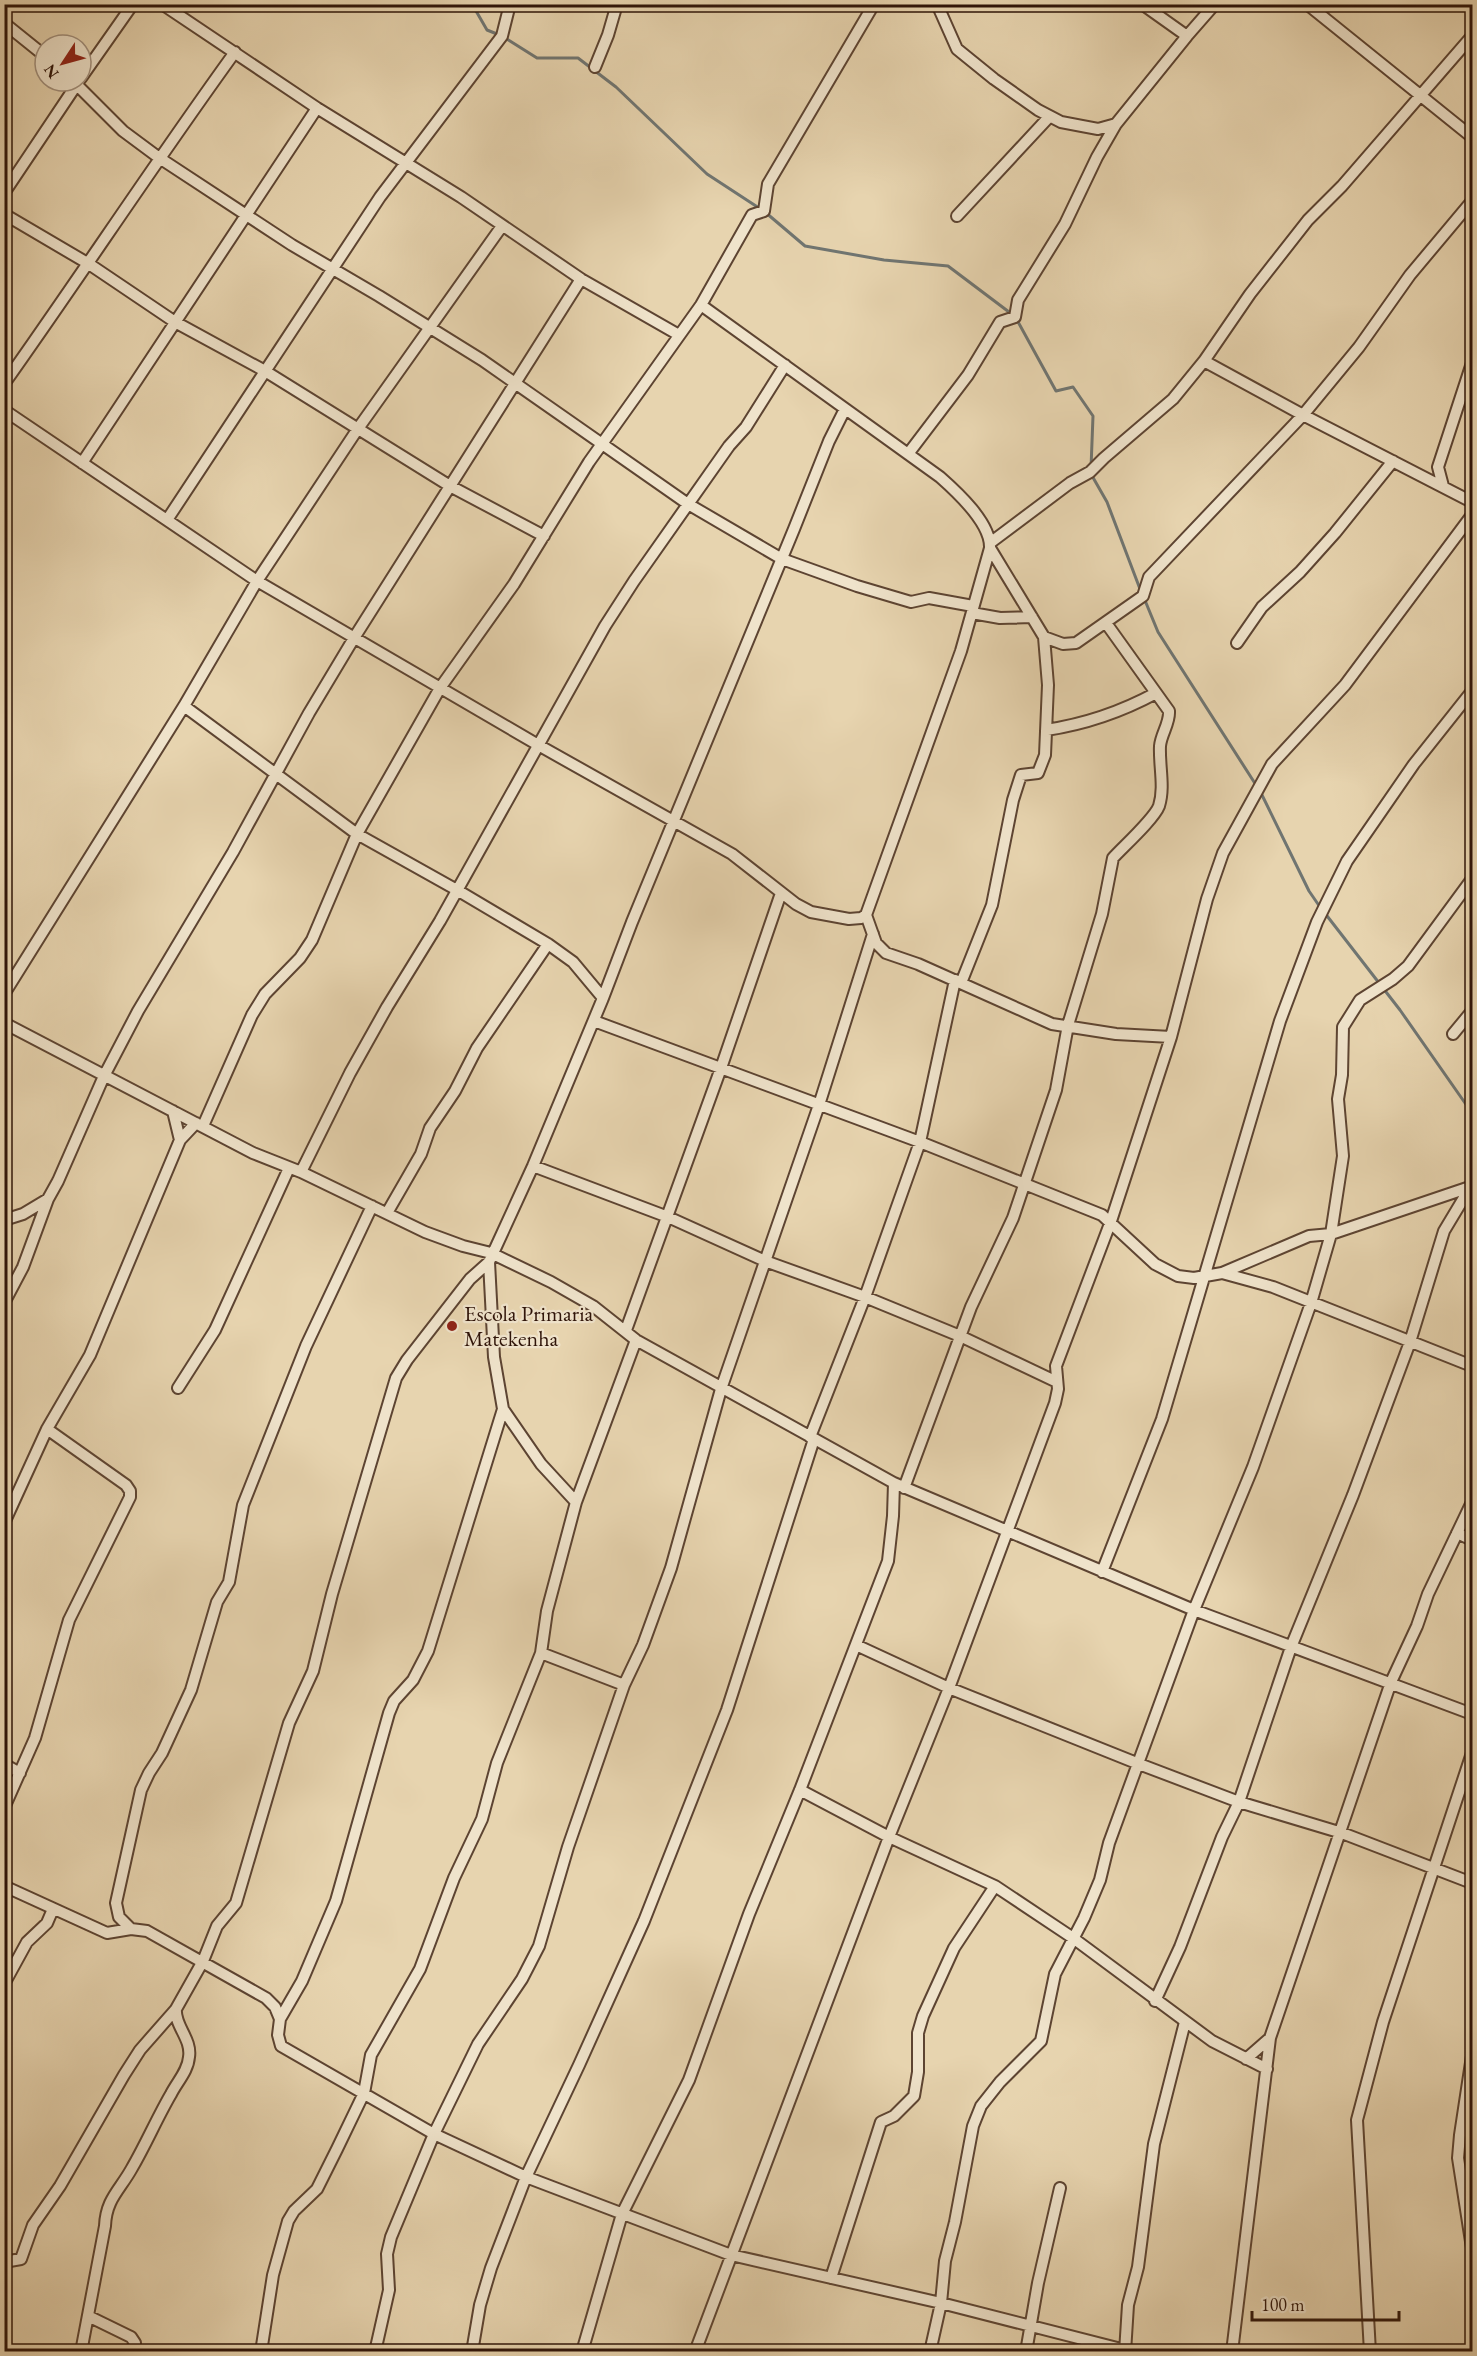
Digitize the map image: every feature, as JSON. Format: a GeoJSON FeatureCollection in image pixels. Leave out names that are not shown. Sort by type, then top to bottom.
{"type":"FeatureCollection","features":[{"type":"Feature","properties":{"kind":"street"},"geometry":{"type":"LineString","coordinates":[[4,11],[10,4]]}},
{"type":"Feature","properties":{"kind":"street"},"geometry":{"type":"LineString","coordinates":[[93,59],[133,4]]}},
{"type":"Feature","properties":{"kind":"street"},"geometry":{"type":"LineString","coordinates":[[162,4],[317,108],[581,279],[679,335]]}},
{"type":"Feature","properties":{"kind":"street"},"geometry":{"type":"LineString","coordinates":[[167,520],[332,269],[405,163],[502,36],[510,4]]}},
{"type":"Feature","properties":{"kind":"street"},"geometry":{"type":"LineString","coordinates":[[595,67],[617,4]]}},
{"type":"Feature","properties":{"kind":"street"},"geometry":{"type":"LineString","coordinates":[[4,1523],[47,1429],[90,1355],[180,1140],[200,1125],[252,1015],[265,994],[292,967],[312,940],[357,834],[440,688],[514,584],[602,443],[701,305],[752,215],[764,211],[768,184],[874,4]]}},
{"type":"Feature","properties":{"kind":"street"},"geometry":{"type":"LineString","coordinates":[[937,4],[957,49],[994,79],[1050,117],[1098,129],[1116,124]]}},
{"type":"Feature","properties":{"kind":"street"},"geometry":{"type":"LineString","coordinates":[[1142,4],[1187,36]]}},
{"type":"Feature","properties":{"kind":"street"},"geometry":{"type":"LineString","coordinates":[[908,454],[968,375],[1000,322],[1015,317],[1018,300],[1065,224],[1097,157],[1116,124],[1215,4]]}},
{"type":"Feature","properties":{"kind":"street"},"geometry":{"type":"LineString","coordinates":[[1307,4],[1473,137]]}},
{"type":"Feature","properties":{"kind":"street"},"geometry":{"type":"LineString","coordinates":[[5,26],[33,47]]}},
{"type":"Feature","properties":{"kind":"street"},"geometry":{"type":"LineString","coordinates":[[4,410],[257,580],[540,746],[732,855],[781,893],[811,912],[849,919],[861,918],[866,915],[914,788],[961,651],[990,545],[1070,483],[1090,472],[1173,399],[1204,361],[1250,294],[1308,220],[1342,186],[1473,36]]}},
{"type":"Feature","properties":{"kind":"street"},"geometry":{"type":"LineString","coordinates":[[4,384],[89,264],[159,157],[235,52]]}},
{"type":"Feature","properties":{"kind":"street"},"geometry":{"type":"LineString","coordinates":[[4,193],[69,93]]}},
{"type":"Feature","properties":{"kind":"street"},"geometry":{"type":"LineString","coordinates":[[88,93],[123,131],[159,157],[332,269],[514,382],[688,504],[782,559],[857,586],[911,602],[929,598],[1000,618],[1032,617]]}},
{"type":"Feature","properties":{"kind":"street"},"geometry":{"type":"LineString","coordinates":[[82,464],[317,108]]}},
{"type":"Feature","properties":{"kind":"street"},"geometry":{"type":"LineString","coordinates":[[957,216],[1050,117]]}},
{"type":"Feature","properties":{"kind":"street"},"geometry":{"type":"LineString","coordinates":[[1044,637],[1064,644],[1076,643],[1143,596],[1149,577],[1303,415],[1359,347],[1410,275],[1473,201]]}},
{"type":"Feature","properties":{"kind":"street"},"geometry":{"type":"LineString","coordinates":[[4,214],[89,264],[175,322],[265,371],[450,486],[544,536]]}},
{"type":"Feature","properties":{"kind":"street"},"geometry":{"type":"LineString","coordinates":[[4,994],[184,706],[257,580],[428,327],[502,226]]}},
{"type":"Feature","properties":{"kind":"street"},"geometry":{"type":"LineString","coordinates":[[4,1303],[23,1267],[48,1199],[104,1076],[138,1011],[354,638],[581,279]]}},
{"type":"Feature","properties":{"kind":"street"},"geometry":{"type":"LineString","coordinates":[[472,2352],[480,2305],[491,2268],[526,2177],[644,1921],[727,1710],[812,1438],[920,1142],[958,981],[992,905],[1013,800],[1022,774],[1035,774],[1040,771],[1045,754],[1048,685],[1044,637],[990,545],[979,519],[964,499],[940,477],[701,305]]}},
{"type":"Feature","properties":{"kind":"street"},"geometry":{"type":"LineString","coordinates":[[1204,361],[1303,415],[1473,502]]}},
{"type":"Feature","properties":{"kind":"street"},"geometry":{"type":"LineString","coordinates":[[1443,486],[1438,467],[1473,363]]}},
{"type":"Feature","properties":{"kind":"street"},"geometry":{"type":"LineString","coordinates":[[301,1172],[350,1073],[540,746],[605,626],[729,446],[746,427],[784,365]]}},
{"type":"Feature","properties":{"kind":"street"},"geometry":{"type":"LineString","coordinates":[[4,2262],[21,2259],[33,2224],[60,2186],[140,2050],[176,2009],[203,1961],[217,1926],[236,1903],[289,1723],[313,1671],[356,1510],[396,1378],[470,1279],[490,1258],[533,1166],[829,441],[845,409]]}},
{"type":"Feature","properties":{"kind":"street"},"geometry":{"type":"LineString","coordinates":[[1237,643],[1262,607],[1300,572],[1328,541],[1392,461]]}},
{"type":"Feature","properties":{"kind":"street"},"geometry":{"type":"LineString","coordinates":[[1421,474],[1438,467]]}},
{"type":"Feature","properties":{"kind":"street"},"geometry":{"type":"LineString","coordinates":[[695,2352],[1055,1404],[1056,1366],[1111,1221],[1171,1037],[1207,899],[1223,853],[1272,764],[1345,685],[1473,515]]}},
{"type":"Feature","properties":{"kind":"street"},"geometry":{"type":"LineString","coordinates":[[582,2352],[622,2214],[689,2080],[749,1914],[800,1790],[888,1561],[899,1486],[971,1307],[1012,1218],[1056,1090],[1068,1025],[1102,914],[1113,858],[1158,807],[1162,770],[1160,748],[1169,715],[1106,623]]}},
{"type":"Feature","properties":{"kind":"street"},"geometry":{"type":"LineString","coordinates":[[1102,1572],[1162,1419],[1280,1021],[1317,922],[1347,861],[1414,764],[1473,691]]}},
{"type":"Feature","properties":{"kind":"street"},"geometry":{"type":"LineString","coordinates":[[1046,730],[1102,718],[1156,693]]}},
{"type":"Feature","properties":{"kind":"street"},"geometry":{"type":"LineString","coordinates":[[184,706],[274,775],[357,834],[548,944],[573,962],[603,998]]}},
{"type":"Feature","properties":{"kind":"street"},"geometry":{"type":"LineString","coordinates":[[930,2352],[941,2303],[945,2261],[955,2222],[973,2126],[981,2106],[1000,2082],[1041,2041],[1055,1974],[1084,1918],[1100,1880],[1109,1843],[1194,1610],[1253,1467],[1311,1303],[1331,1234],[1343,1156],[1338,1100],[1342,1075],[1343,1027],[1360,1000],[1393,979],[1408,966],[1473,879]]}},
{"type":"Feature","properties":{"kind":"street"},"geometry":{"type":"LineString","coordinates":[[626,1330],[721,1068],[781,893]]}},
{"type":"Feature","properties":{"kind":"street"},"geometry":{"type":"LineString","coordinates":[[866,915],[876,943],[886,953],[958,981],[1052,1024],[1116,1034],[1171,1037]]}},
{"type":"Feature","properties":{"kind":"street"},"geometry":{"type":"LineString","coordinates":[[375,2352],[389,2290],[387,2254],[391,2237],[434,2134],[478,2044],[522,1979],[539,1946],[568,1847],[624,1685],[643,1645],[671,1568],[721,1389],[819,1105],[873,934]]}},
{"type":"Feature","properties":{"kind":"street"},"geometry":{"type":"LineString","coordinates":[[387,1213],[421,1154],[430,1128],[455,1091],[477,1048],[548,944]]}},
{"type":"Feature","properties":{"kind":"street"},"geometry":{"type":"LineString","coordinates":[[1453,1034],[1473,1011]]}},
{"type":"Feature","properties":{"kind":"street"},"geometry":{"type":"LineString","coordinates":[[594,1021],[920,1142],[1102,1215],[1155,1264],[1178,1276],[1194,1278],[1222,1273],[1309,1236],[1331,1234],[1471,1186]]}},
{"type":"Feature","properties":{"kind":"street"},"geometry":{"type":"LineString","coordinates":[[4,1023],[253,1153],[301,1172],[425,1232],[551,1282],[593,1306],[636,1340],[899,1486],[1194,1610],[1473,1714]]}},
{"type":"Feature","properties":{"kind":"street"},"geometry":{"type":"LineString","coordinates":[[173,1112],[180,1140]]}},
{"type":"Feature","properties":{"kind":"street"},"geometry":{"type":"LineString","coordinates":[[533,1166],[668,1217],[765,1261],[865,1297],[960,1336],[1057,1382]]}},
{"type":"Feature","properties":{"kind":"street"},"geometry":{"type":"LineString","coordinates":[[178,1388],[215,1330],[289,1168]]}},
{"type":"Feature","properties":{"kind":"street"},"geometry":{"type":"LineString","coordinates":[[1155,2001],[1180,1947],[1222,1837],[1239,1802],[1291,1647],[1353,1495],[1410,1342],[1444,1231],[1471,1186]]}},
{"type":"Feature","properties":{"kind":"street"},"geometry":{"type":"LineString","coordinates":[[4,1221],[23,1214],[48,1199]]}},
{"type":"Feature","properties":{"kind":"street"},"geometry":{"type":"LineString","coordinates":[[131,1929],[119,1917],[116,1903],[141,1790],[162,1753],[191,1690],[217,1602],[229,1582],[233,1569],[243,1505],[306,1346],[372,1206]]}},
{"type":"Feature","properties":{"kind":"street"},"geometry":{"type":"LineString","coordinates":[[490,1258],[494,1357],[503,1409],[541,1464],[576,1502]]}},
{"type":"Feature","properties":{"kind":"street"},"geometry":{"type":"LineString","coordinates":[[1222,1273],[1273,1287],[1473,1366]]}},
{"type":"Feature","properties":{"kind":"street"},"geometry":{"type":"LineString","coordinates":[[261,2352],[273,2274],[288,2221],[294,2211],[317,2189],[364,2093],[371,2055],[420,1969],[454,1878],[482,1819],[497,1763],[541,1653],[547,1611],[576,1502],[636,1340]]}},
{"type":"Feature","properties":{"kind":"street"},"geometry":{"type":"LineString","coordinates":[[503,1409],[428,1651],[413,1680],[394,1701],[389,1713],[336,1901],[302,1981],[280,2019],[278,2035],[281,2046],[434,2134],[526,2177],[731,2255],[941,2303],[1128,2351],[1128,2305],[1138,2267],[1154,2144],[1185,2022]]}},
{"type":"Feature","properties":{"kind":"street"},"geometry":{"type":"LineString","coordinates":[[4,1808],[35,1738],[69,1620],[130,1497],[130,1491],[126,1485],[47,1429]]}},
{"type":"Feature","properties":{"kind":"street"},"geometry":{"type":"LineString","coordinates":[[1232,2352],[1270,2038],[1342,1833],[1391,1682],[1417,1626],[1428,1594],[1473,1502]]}},
{"type":"Feature","properties":{"kind":"street"},"geometry":{"type":"LineString","coordinates":[[1457,1533],[1473,1540]]}},
{"type":"Feature","properties":{"kind":"street"},"geometry":{"type":"LineString","coordinates":[[856,1645],[949,1688],[1139,1764],[1239,1802],[1342,1833],[1473,1883]]}},
{"type":"Feature","properties":{"kind":"street"},"geometry":{"type":"LineString","coordinates":[[541,1653],[624,1685]]}},
{"type":"Feature","properties":{"kind":"street"},"geometry":{"type":"LineString","coordinates":[[1370,2352],[1357,2120],[1383,2022],[1473,1753]]}},
{"type":"Feature","properties":{"kind":"street"},"geometry":{"type":"LineString","coordinates":[[4,1764],[20,1773]]}},
{"type":"Feature","properties":{"kind":"street"},"geometry":{"type":"LineString","coordinates":[[800,1790],[889,1837],[995,1886],[1073,1938],[1212,2041],[1268,2068]]}},
{"type":"Feature","properties":{"kind":"street"},"geometry":{"type":"LineString","coordinates":[[4,1886],[107,1933],[131,1929],[147,1930],[266,1998],[275,2007],[280,2019]]}},
{"type":"Feature","properties":{"kind":"street"},"geometry":{"type":"LineString","coordinates":[[831,2278],[881,2122],[894,2116],[914,2096],[918,2072],[918,2033],[923,2016],[954,1948],[995,1886]]}},
{"type":"Feature","properties":{"kind":"street"},"geometry":{"type":"LineString","coordinates":[[4,1984],[27,1942],[47,1923],[53,1909]]}},
{"type":"Feature","properties":{"kind":"street"},"geometry":{"type":"LineString","coordinates":[[81,2352],[109,2201],[133,2168],[184,2073],[190,2056],[176,2009]]}},
{"type":"Feature","properties":{"kind":"street"},"geometry":{"type":"LineString","coordinates":[[1246,2059],[1270,2038]]}},
{"type":"Feature","properties":{"kind":"street"},"geometry":{"type":"LineString","coordinates":[[1473,2056],[1458,2158],[1473,2248]]}},
{"type":"Feature","properties":{"kind":"street"},"geometry":{"type":"LineString","coordinates":[[1026,2352],[1060,2188]]}},
{"type":"Feature","properties":{"kind":"street"},"geometry":{"type":"LineString","coordinates":[[88,2316],[131,2337],[135,2343],[135,2352]]}},
{"type":"Feature","properties":{"kind":"waterway"},"geometry":{"type":"LineString","coordinates":[[472,4],[487,30],[502,36],[537,58],[578,58],[616,87],[707,174],[759,208]]}},
{"type":"Feature","properties":{"kind":"waterway"},"geometry":{"type":"LineString","coordinates":[[765,212],[805,246],[884,260],[948,266],[1013,315]]}},
{"type":"Feature","properties":{"kind":"waterway"},"geometry":{"type":"LineString","coordinates":[[1017,320],[1056,391],[1073,387],[1093,416],[1091,468]]}},
{"type":"Feature","properties":{"kind":"waterway"},"geometry":{"type":"LineString","coordinates":[[1091,474],[1107,502],[1140,589]]}},
{"type":"Feature","properties":{"kind":"waterway"},"geometry":{"type":"LineString","coordinates":[[1144,598],[1158,632],[1256,785]]}},
{"type":"Feature","properties":{"kind":"waterway"},"geometry":{"type":"LineString","coordinates":[[1261,793],[1309,891],[1320,907]]}},
{"type":"Feature","properties":{"kind":"waterway"},"geometry":{"type":"LineString","coordinates":[[1324,912],[1400,1010],[1472,1113]]}},
{"type":"Feature","properties":{"kind":"place","name":"Escola Primaria Matekenha"},"geometry":{"type":"Point","coordinates":[452,1326]}}]}
